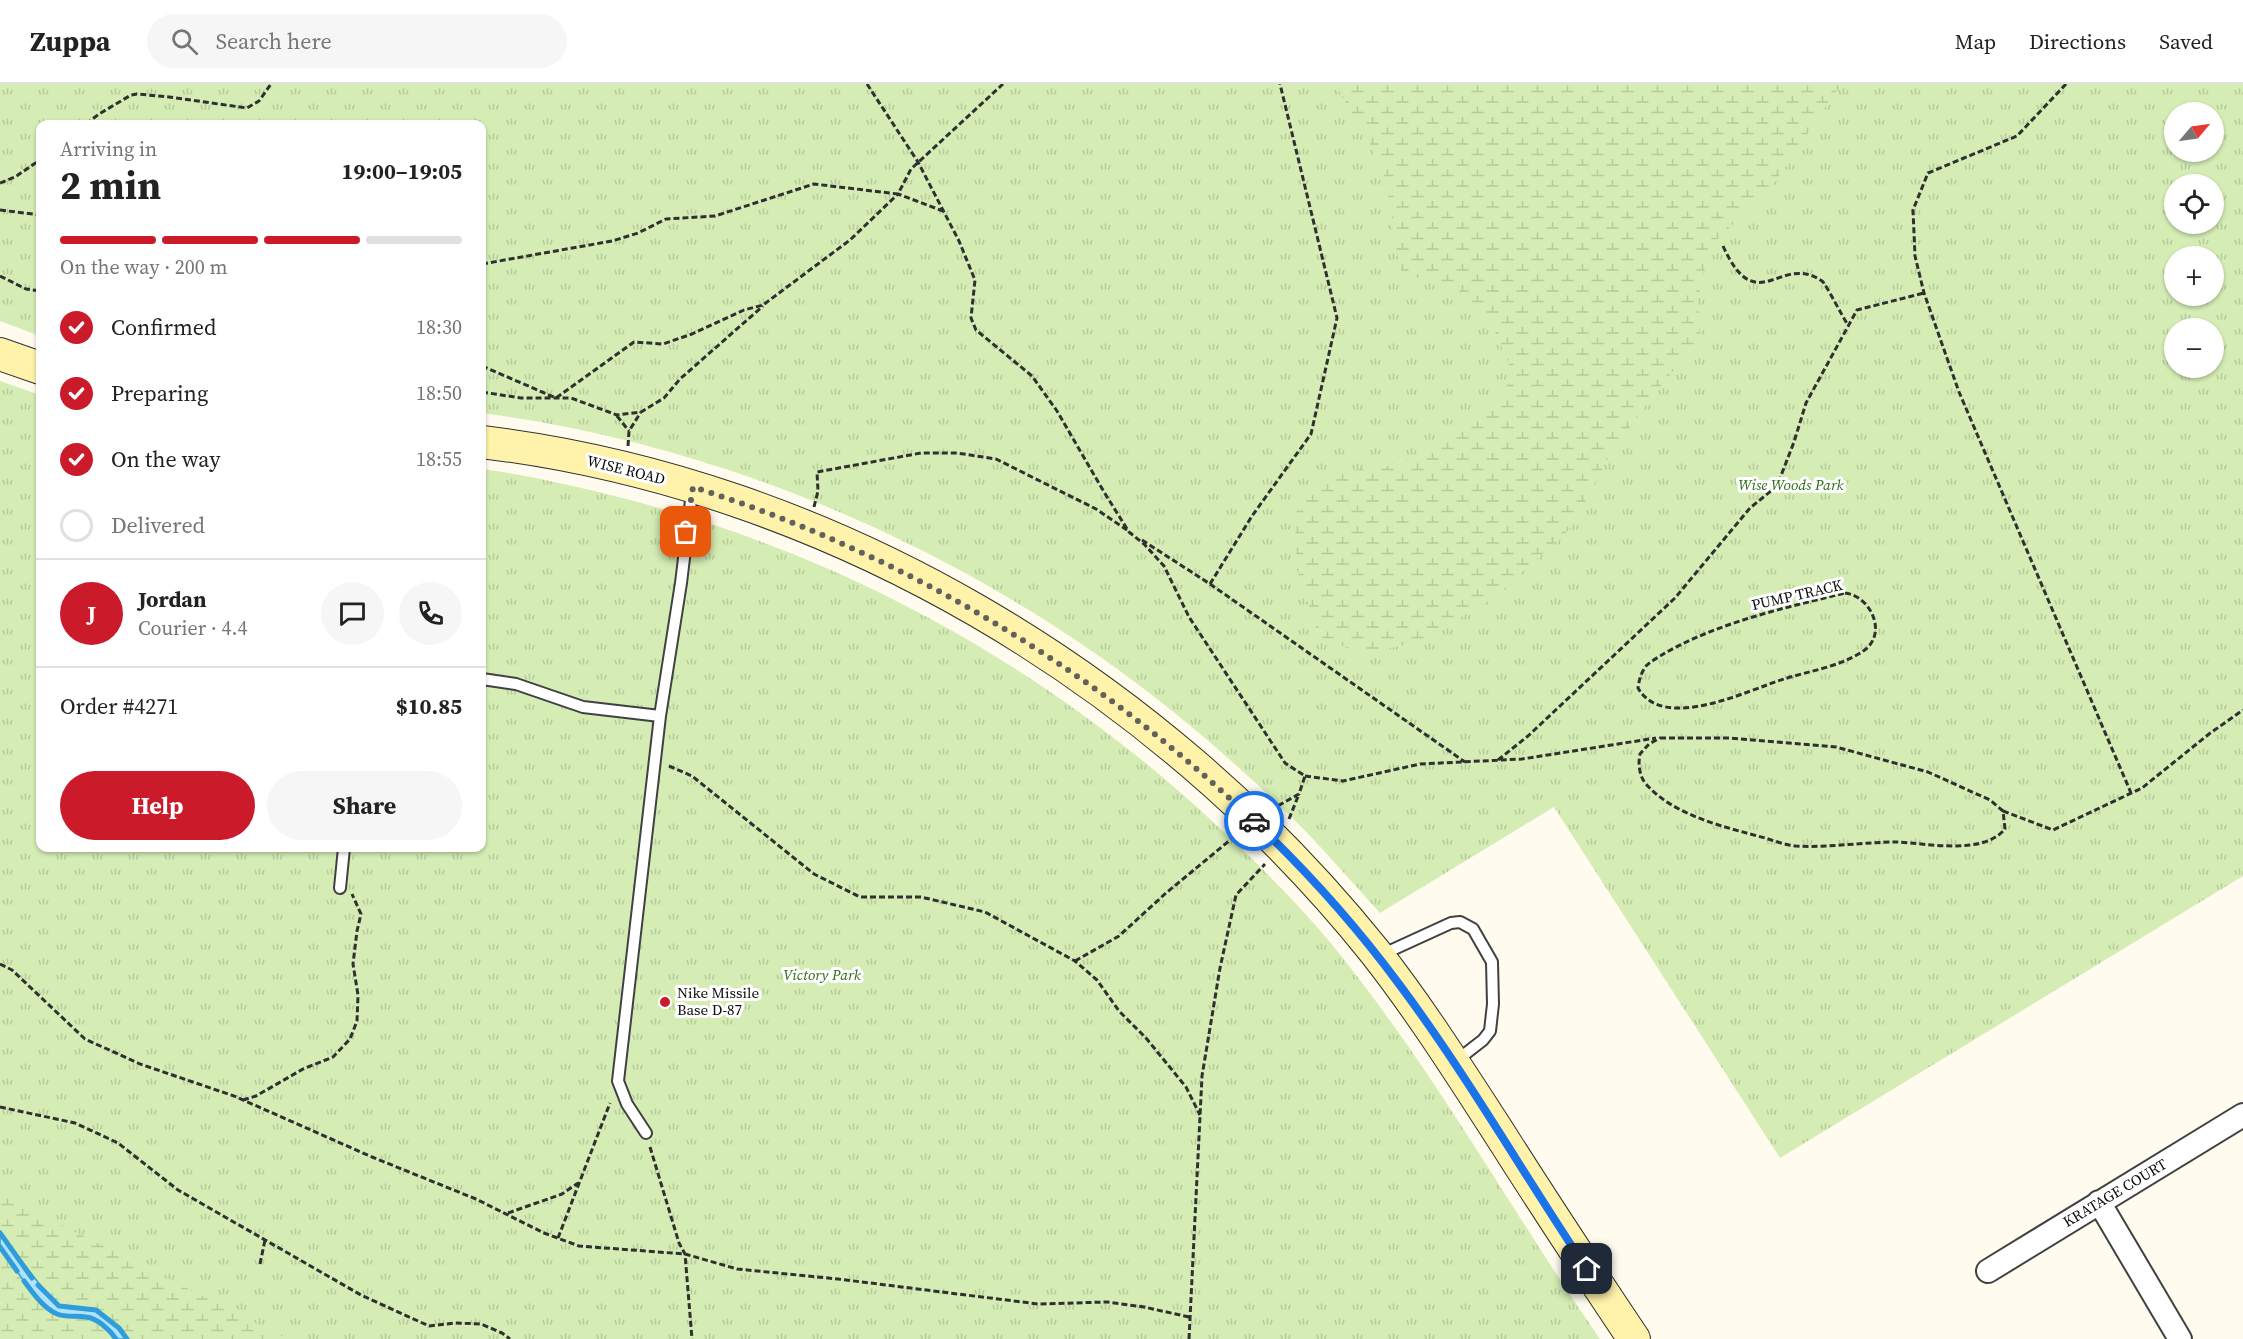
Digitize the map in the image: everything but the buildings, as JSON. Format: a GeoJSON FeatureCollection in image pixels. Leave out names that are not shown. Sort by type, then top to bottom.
{"type":"FeatureCollection","features":[{"type":"Feature","properties":{"kind":"street"},"geometry":{"type":"LineString","coordinates":[[0,354],[36,367]]}},
{"type":"Feature","properties":{"kind":"street","name":"WISE ROAD"},"geometry":{"type":"LineString","coordinates":[[486,443],[558,454],[693,487],[808,529],[873,557],[946,594],[1054,660],[1159,737],[1266,833],[1318,886],[1378,956],[1454,1063],[1634,1339]]}},
{"type":"Feature","properties":{"kind":"street","name":"KRATAGE COURT"},"geometry":{"type":"LineString","coordinates":[[1988,1271],[2243,1115]]}},
{"type":"Feature","properties":{"kind":"street"},"geometry":{"type":"LineString","coordinates":[[2099,1202],[2180,1339]]}},
{"type":"Feature","properties":{"kind":"lane"},"geometry":{"type":"LineString","coordinates":[[646,1133],[627,1104],[618,1082],[660,716],[681,583],[693,487]]}},
{"type":"Feature","properties":{"kind":"lane"},"geometry":{"type":"LineString","coordinates":[[486,680],[516,684],[583,707],[660,716]]}},
{"type":"Feature","properties":{"kind":"lane"},"geometry":{"type":"LineString","coordinates":[[340,888],[344,852]]}},
{"type":"Feature","properties":{"kind":"lane"},"geometry":{"type":"LineString","coordinates":[[1378,956],[1451,923],[1460,922],[1473,929],[1492,962],[1492,1026],[1483,1040],[1454,1063]]}},
{"type":"Feature","properties":{"kind":"path"},"geometry":{"type":"LineString","coordinates":[[91,120],[131,95],[137,94],[247,108],[259,101],[272,84]]}},
{"type":"Feature","properties":{"kind":"path"},"geometry":{"type":"LineString","coordinates":[[867,84],[918,162],[959,241],[975,280],[971,318],[976,330],[1032,376],[1057,411],[1129,532],[1144,544],[1164,566],[1189,617],[1285,763],[1305,776],[1343,781],[1420,764],[1522,759],[1660,738],[1729,738],[1836,747],[1928,772],[1990,800],[2003,811],[2053,830],[2142,788],[2243,710]]}},
{"type":"Feature","properties":{"kind":"path"},"geometry":{"type":"LineString","coordinates":[[486,393],[521,398],[571,398],[616,415],[641,412],[664,398],[680,379],[763,306],[850,240],[898,194],[911,169],[1003,84]]}},
{"type":"Feature","properties":{"kind":"path"},"geometry":{"type":"LineString","coordinates":[[1210,584],[1252,516],[1311,434],[1337,318],[1280,84]]}},
{"type":"Feature","properties":{"kind":"path"},"geometry":{"type":"LineString","coordinates":[[2066,84],[2017,136],[1928,173],[1913,210],[1915,256],[1924,293],[1959,392],[2131,794]]}},
{"type":"Feature","properties":{"kind":"path"},"geometry":{"type":"LineString","coordinates":[[0,183],[15,177],[36,163]]}},
{"type":"Feature","properties":{"kind":"path"},"geometry":{"type":"LineString","coordinates":[[486,263],[612,241],[638,233],[666,219],[715,216],[814,184],[898,194],[944,212]]}},
{"type":"Feature","properties":{"kind":"path"},"geometry":{"type":"LineString","coordinates":[[0,210],[36,214]]}},
{"type":"Feature","properties":{"kind":"path"},"geometry":{"type":"LineString","coordinates":[[1723,246],[1732,266],[1756,284],[1802,273],[1824,282],[1848,325]]}},
{"type":"Feature","properties":{"kind":"path"},"geometry":{"type":"LineString","coordinates":[[0,276],[26,289],[36,290]]}},
{"type":"Feature","properties":{"kind":"path"},"geometry":{"type":"LineString","coordinates":[[1498,760],[1528,736],[1675,598],[1750,508],[1777,486],[1806,403],[1857,310],[1924,293]]}},
{"type":"Feature","properties":{"kind":"path"},"geometry":{"type":"LineString","coordinates":[[556,398],[634,342],[663,344],[692,334],[744,310],[763,306]]}},
{"type":"Feature","properties":{"kind":"path"},"geometry":{"type":"LineString","coordinates":[[486,368],[556,398]]}},
{"type":"Feature","properties":{"kind":"path"},"geometry":{"type":"LineString","coordinates":[[626,469],[629,431],[641,412]]}},
{"type":"Feature","properties":{"kind":"path"},"geometry":{"type":"LineString","coordinates":[[616,415],[629,431]]}},
{"type":"Feature","properties":{"kind":"path"},"geometry":{"type":"LineString","coordinates":[[808,529],[818,491],[817,472],[921,453],[945,453],[996,459],[1096,509],[1210,584],[1465,762]]}},
{"type":"Feature","properties":{"kind":"path","name":"PUMP TRACK"},"geometry":{"type":"LineString","coordinates":[[1845,593],[1863,601],[1870,607],[1875,630],[1870,644],[1864,650],[1842,661],[1719,702],[1683,708],[1660,704],[1644,697],[1638,688],[1639,681],[1644,669],[1651,662],[1678,646],[1731,624],[1845,593]]}},
{"type":"Feature","properties":{"kind":"path"},"geometry":{"type":"LineString","coordinates":[[1660,738],[1644,749],[1639,758],[1639,768],[1645,783],[1663,799],[1690,814],[1741,832],[1794,846],[1896,842],[1953,846],[1981,843],[2005,829],[2003,811]]}},
{"type":"Feature","properties":{"kind":"path"},"geometry":{"type":"LineString","coordinates":[[656,761],[692,776],[814,874],[860,897],[893,899],[921,897],[985,912],[1075,960],[1097,980],[1119,1011],[1146,1038],[1186,1088],[1200,1115]]}},
{"type":"Feature","properties":{"kind":"path"},"geometry":{"type":"LineString","coordinates":[[1075,960],[1119,936],[1232,837],[1266,833],[1287,824],[1305,776]]}},
{"type":"Feature","properties":{"kind":"path"},"geometry":{"type":"LineString","coordinates":[[1189,1339],[1202,1076],[1220,968],[1236,895],[1268,861],[1266,833],[1269,811],[1299,794]]}},
{"type":"Feature","properties":{"kind":"path"},"geometry":{"type":"LineString","coordinates":[[243,1100],[256,1096],[303,1069],[333,1057],[350,1039],[357,1021],[358,995],[353,964],[361,914],[351,892],[340,888]]}},
{"type":"Feature","properties":{"kind":"path"},"geometry":{"type":"LineString","coordinates":[[0,964],[12,970],[85,1039],[140,1064],[243,1100],[372,1157],[508,1213],[579,1246],[685,1254],[737,1269],[1038,1304],[1107,1302],[1189,1317]]}},
{"type":"Feature","properties":{"kind":"path"},"geometry":{"type":"LineString","coordinates":[[558,1238],[618,1082]]}},
{"type":"Feature","properties":{"kind":"path"},"geometry":{"type":"LineString","coordinates":[[0,1107],[75,1124],[118,1143],[178,1190],[361,1295],[429,1326],[455,1323],[481,1324],[502,1332],[510,1339]]}},
{"type":"Feature","properties":{"kind":"path"},"geometry":{"type":"LineString","coordinates":[[646,1133],[678,1244],[685,1254],[692,1339]]}},
{"type":"Feature","properties":{"kind":"path"},"geometry":{"type":"LineString","coordinates":[[508,1213],[562,1194],[579,1182]]}},
{"type":"Feature","properties":{"kind":"path"},"geometry":{"type":"LineString","coordinates":[[260,1264],[266,1240]]}},
{"type":"Feature","properties":{"kind":"green space","name":"Wise Woods Park"},"geometry":{"type":"Polygon","coordinates":[[[0,84],[2243,84],[2243,876],[1780,1158],[1554,807],[1380,913],[1296,821],[1231,760],[1176,714],[1100,657],[1020,605],[936,558],[849,516],[760,481],[668,451],[575,429],[486,414],[486,120],[36,120],[36,334],[0,321],[0,84]]]}},
{"type":"Feature","properties":{"kind":"green space"},"geometry":{"type":"Polygon","coordinates":[[[1337,84],[1843,84],[1775,182],[1709,248],[1698,298],[1700,339],[1653,395],[1607,460],[1572,527],[1494,598],[1419,641],[1363,655],[1319,636],[1297,570],[1295,514],[1325,473],[1384,467],[1430,452],[1484,416],[1514,376],[1489,317],[1455,287],[1431,283],[1401,271],[1387,183],[1368,139],[1340,93],[1337,84]]]}},
{"type":"Feature","properties":{"kind":"green space","name":"Victory Park"},"geometry":{"type":"Polygon","coordinates":[[[0,381],[36,394],[36,852],[486,852],[486,470],[596,491],[714,525],[792,554],[868,587],[942,625],[1013,667],[1082,714],[1148,765],[1211,820],[1305,913],[1370,994],[1438,1091],[1600,1339],[0,1339],[0,381]]]}},
{"type":"Feature","properties":{"kind":"green space"},"geometry":{"type":"Polygon","coordinates":[[[0,1194],[287,1339],[0,1339],[0,1194]]]}},
{"type":"Feature","properties":{"kind":"water"},"geometry":{"type":"Polygon","coordinates":[[[0,1233],[51,1299],[64,1306],[99,1311],[115,1324],[127,1339],[116,1339],[92,1318],[59,1315],[45,1306],[0,1247],[0,1233]]]}},
{"type":"Feature","properties":{"kind":"waterway"},"geometry":{"type":"LineString","coordinates":[[0,1233],[32,1278]]}},
{"type":"Feature","properties":{"kind":"waterway"},"geometry":{"type":"LineString","coordinates":[[0,1247],[17,1271]]}},
{"type":"Feature","properties":{"kind":"waterway"},"geometry":{"type":"LineString","coordinates":[[24,1281],[47,1308],[61,1315],[82,1316],[99,1322],[116,1339]]}},
{"type":"Feature","properties":{"kind":"waterway"},"geometry":{"type":"LineString","coordinates":[[38,1285],[59,1306],[96,1310],[119,1328],[127,1339]]}},
{"type":"Feature","properties":{"kind":"way so far"},"geometry":{"type":"LineString","coordinates":[[686,532],[693,487],[762,510],[910,575],[1013,633],[1107,696],[1178,753],[1254,821]]}},
{"type":"Feature","properties":{"kind":"place","name":"Nike Missile Base D-87"},"geometry":{"type":"Point","coordinates":[665,1002]}},
{"type":"Feature","properties":{"kind":"route"},"geometry":{"type":"LineString","coordinates":[[1254,821],[1292,858],[1378,956],[1454,1063],[1587,1269]]}}]}
